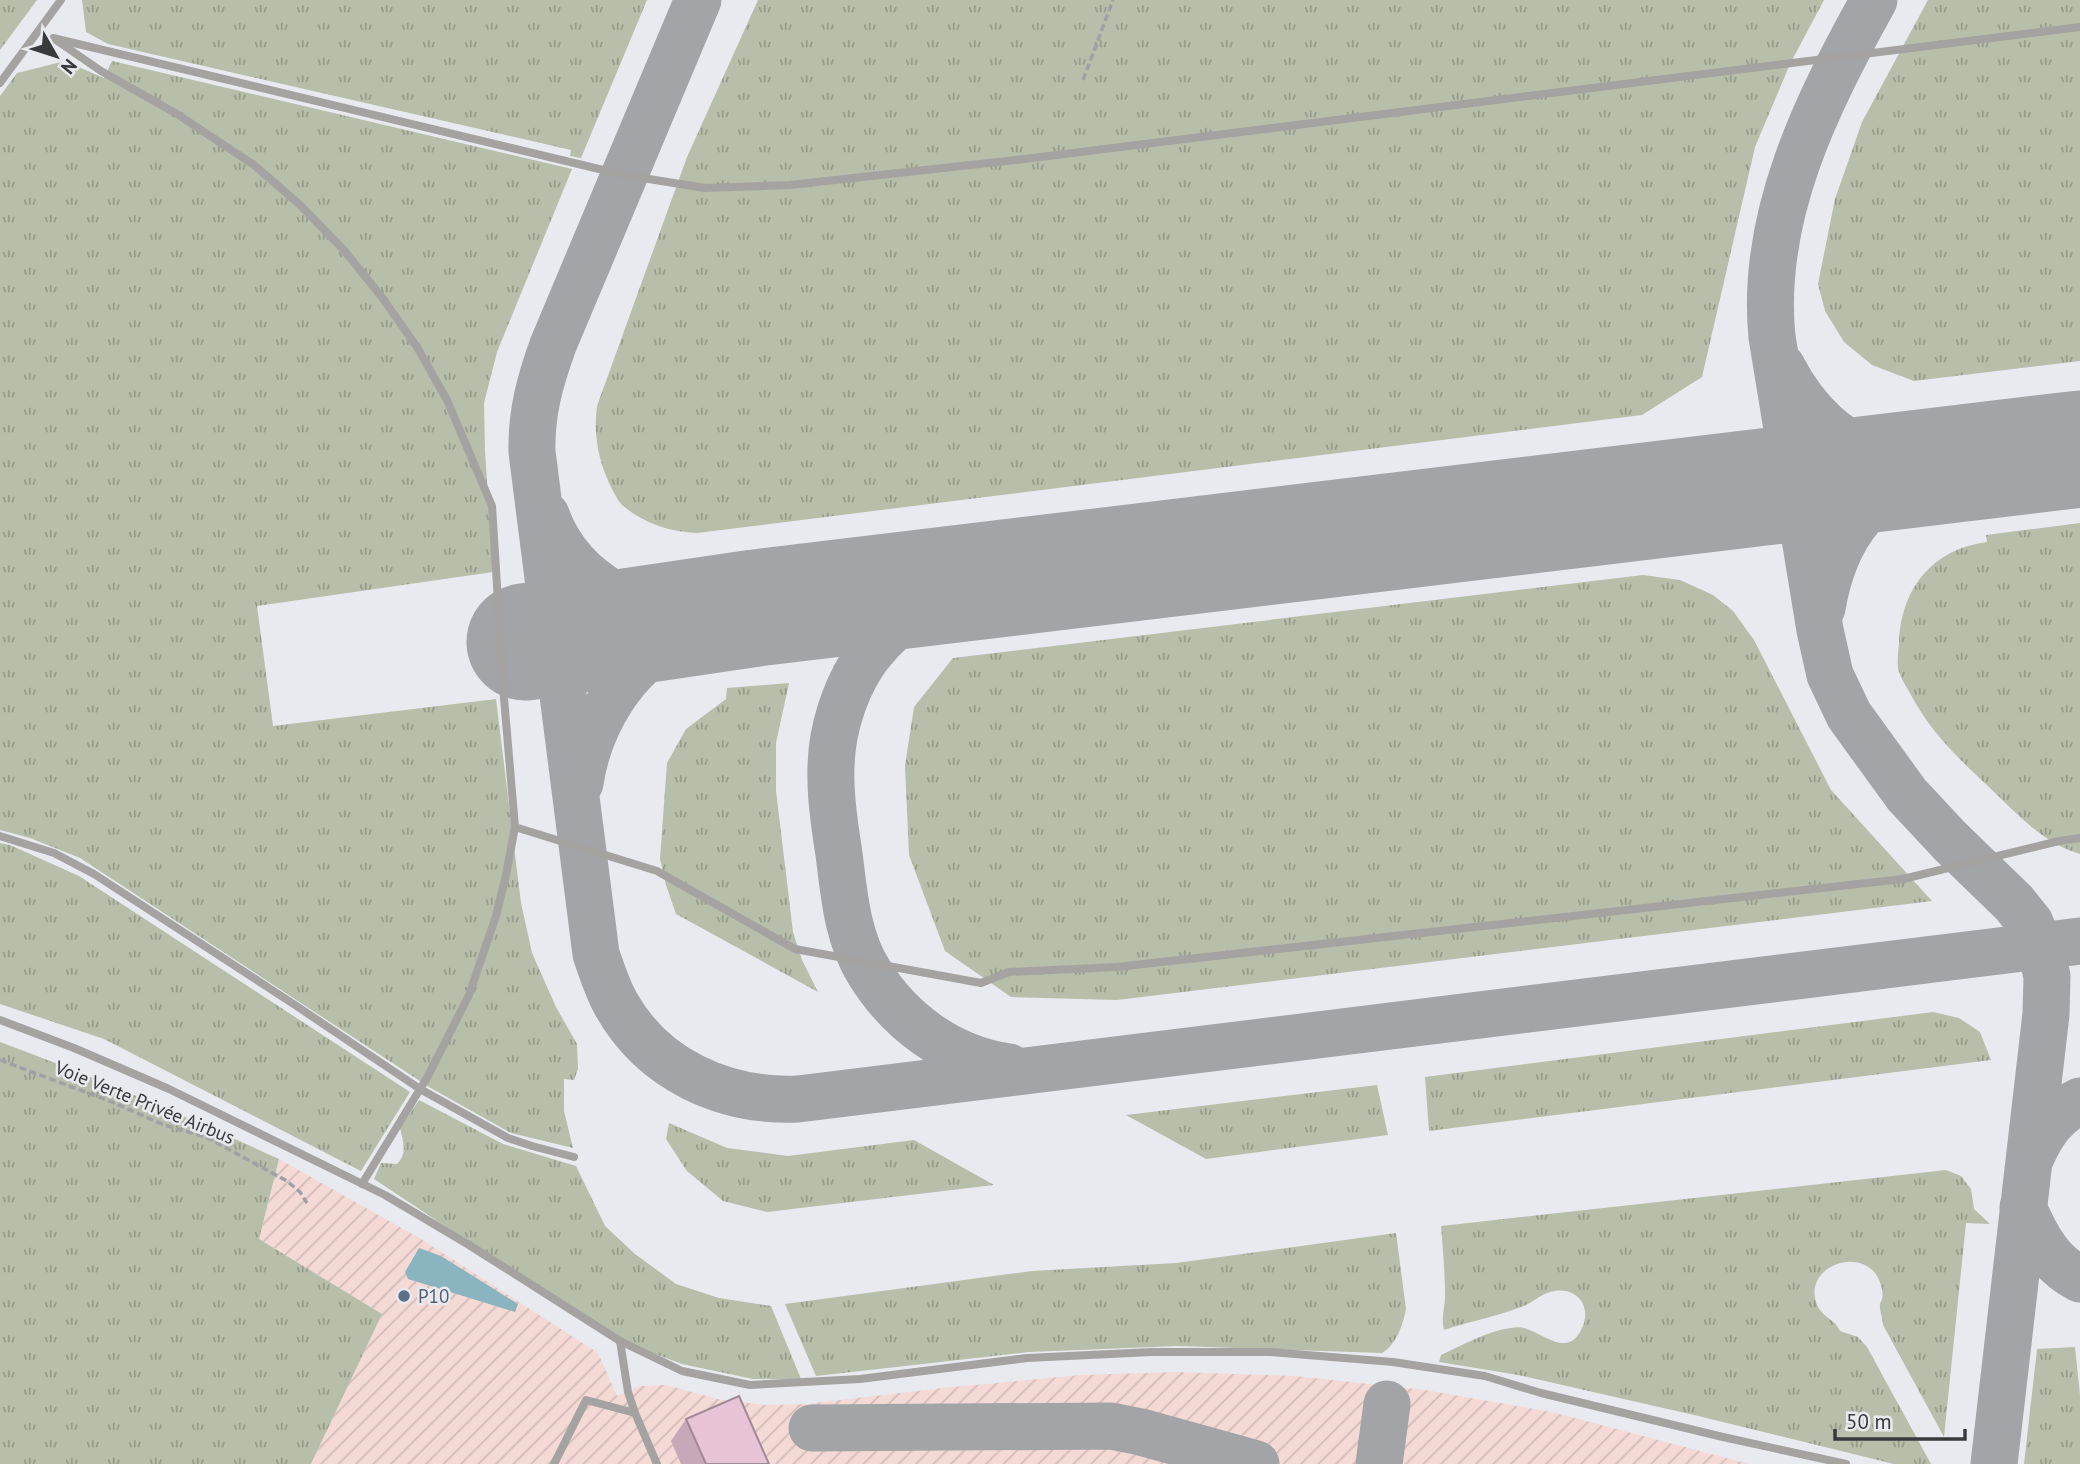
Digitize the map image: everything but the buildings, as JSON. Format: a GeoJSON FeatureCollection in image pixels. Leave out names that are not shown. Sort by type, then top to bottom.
{"type":"FeatureCollection","features":[{"type":"Feature","properties":{"kind":"lane"},"geometry":{"type":"LineString","coordinates":[[0,83],[61,0]]}},
{"type":"Feature","properties":{"kind":"lane"},"geometry":{"type":"LineString","coordinates":[[53,38],[624,175],[705,188],[740,188],[1033,159],[2080,27]]}},
{"type":"Feature","properties":{"kind":"lane"},"geometry":{"type":"LineString","coordinates":[[40,29],[101,71],[177,114],[254,165],[299,204],[343,249],[417,347],[447,400],[492,506],[515,827],[496,916],[469,995],[420,1089],[362,1184]]}},
{"type":"Feature","properties":{"kind":"lane"},"geometry":{"type":"LineString","coordinates":[[515,827],[657,871],[795,949],[981,983],[1009,972],[1130,966],[1903,879],[2080,838]]}},
{"type":"Feature","properties":{"kind":"lane"},"geometry":{"type":"LineString","coordinates":[[0,836],[68,859],[94,874],[295,1004],[420,1089],[508,1138],[574,1157]]}},
{"type":"Feature","properties":{"kind":"lane"},"geometry":{"type":"LineString","coordinates":[[0,1020],[169,1089],[362,1184],[469,1245],[620,1342],[682,1371],[750,1385],[860,1378],[1027,1358],[1152,1352],[1270,1352],[1393,1362],[1485,1376],[1541,1394],[1846,1464]]}},
{"type":"Feature","properties":{"kind":"lane"},"geometry":{"type":"LineString","coordinates":[[620,1342],[628,1392],[657,1464]]}},
{"type":"Feature","properties":{"kind":"lane"},"geometry":{"type":"LineString","coordinates":[[554,1464],[586,1400],[635,1413]]}},
{"type":"Feature","properties":{"kind":"path"},"geometry":{"type":"LineString","coordinates":[[1083,80],[1113,0]]}},
{"type":"Feature","properties":{"kind":"path","name":"Voie Verte Privée Airbus"},"geometry":{"type":"LineString","coordinates":[[0,1060],[112,1102],[164,1125],[206,1137],[287,1181],[300,1192],[307,1203]]}},
{"type":"Feature","properties":{"kind":"shaded area"},"geometry":{"type":"Polygon","coordinates":[[[279,1159],[421,1239],[598,1353],[617,1396],[641,1386],[666,1385],[721,1400],[766,1405],[807,1404],[1081,1375],[1176,1372],[1295,1376],[1425,1390],[1552,1412],[1749,1464],[311,1464],[382,1314],[259,1239],[279,1159]]]}},
{"type":"Feature","properties":{"kind":"green space"},"geometry":{"type":"Polygon","coordinates":[[[0,0],[37,0],[0,50],[0,0]]]}},
{"type":"Feature","properties":{"kind":"green space"},"geometry":{"type":"Polygon","coordinates":[[[82,0],[647,0],[581,158],[570,156],[571,150],[108,44],[86,32],[82,0]]]}},
{"type":"Feature","properties":{"kind":"green space"},"geometry":{"type":"Polygon","coordinates":[[[758,0],[1824,0],[1790,64],[1755,147],[1702,377],[1642,415],[697,533],[687,532],[648,522],[619,502],[608,481],[598,450],[597,406],[687,157],[758,0]]]}},
{"type":"Feature","properties":{"kind":"green space"},"geometry":{"type":"Polygon","coordinates":[[[1928,0],[2080,0],[2080,361],[1914,381],[1872,365],[1844,342],[1825,311],[1818,284],[1835,199],[1862,122],[1928,0]]]}},
{"type":"Feature","properties":{"kind":"green space"},"geometry":{"type":"Polygon","coordinates":[[[65,61],[104,78],[112,61],[572,169],[497,352],[484,403],[493,572],[257,606],[273,726],[496,699],[521,903],[532,953],[556,1007],[577,1044],[578,1069],[574,1080],[564,1079],[564,1111],[573,1148],[511,1133],[429,1087],[80,858],[30,838],[0,830],[0,96],[17,73],[65,61]]]}},
{"type":"Feature","properties":{"kind":"green space"},"geometry":{"type":"Polygon","coordinates":[[[2080,523],[2080,854],[2043,836],[1957,756],[1919,709],[1900,675],[1898,660],[1901,621],[1906,603],[1924,574],[1936,562],[1968,546],[1987,542],[1986,535],[2080,523]]]}},
{"type":"Feature","properties":{"kind":"green space"},"geometry":{"type":"Polygon","coordinates":[[[1643,575],[1680,580],[1713,595],[1733,611],[1754,640],[1831,790],[1932,901],[1117,1000],[1011,997],[945,951],[909,855],[905,766],[914,707],[953,658],[1643,575]]]}},
{"type":"Feature","properties":{"kind":"green space"},"geometry":{"type":"Polygon","coordinates":[[[789,683],[776,743],[776,791],[793,932],[802,960],[818,992],[676,914],[660,859],[667,763],[686,729],[726,699],[727,688],[789,683]]]}},
{"type":"Feature","properties":{"kind":"green space"},"geometry":{"type":"Polygon","coordinates":[[[0,843],[79,876],[410,1092],[361,1171],[104,1039],[0,1004],[0,843]]]}},
{"type":"Feature","properties":{"kind":"green space"},"geometry":{"type":"Polygon","coordinates":[[[1933,1012],[1959,1018],[1980,1032],[1991,1060],[1429,1131],[1425,1077],[1933,1012]]]}},
{"type":"Feature","properties":{"kind":"green space"},"geometry":{"type":"Polygon","coordinates":[[[0,1042],[141,1098],[279,1159],[259,1239],[382,1314],[311,1464],[0,1464],[0,1042]]]}},
{"type":"Feature","properties":{"kind":"green space"},"geometry":{"type":"Polygon","coordinates":[[[1377,1085],[1388,1135],[1206,1159],[1126,1115],[1377,1085]]]}},
{"type":"Feature","properties":{"kind":"green space"},"geometry":{"type":"Polygon","coordinates":[[[419,1100],[503,1144],[576,1166],[605,1226],[635,1254],[676,1284],[719,1298],[771,1306],[801,1379],[753,1379],[682,1364],[628,1344],[374,1179],[381,1163],[397,1164],[403,1156],[400,1128],[419,1100]]]}},
{"type":"Feature","properties":{"kind":"green space"},"geometry":{"type":"Polygon","coordinates":[[[669,1123],[727,1148],[788,1156],[914,1140],[994,1185],[767,1212],[723,1201],[687,1171],[666,1139],[669,1123]]]}},
{"type":"Feature","properties":{"kind":"green space"},"geometry":{"type":"Polygon","coordinates":[[[1946,1170],[1961,1176],[1971,1189],[1974,1209],[1990,1224],[1966,1223],[1944,1437],[1883,1325],[1880,1306],[1882,1289],[1875,1273],[1857,1262],[1836,1264],[1819,1277],[1815,1287],[1819,1309],[1840,1331],[1858,1337],[1867,1347],[1931,1464],[1894,1464],[1518,1375],[1439,1362],[1441,1355],[1466,1343],[1493,1332],[1519,1327],[1556,1342],[1570,1342],[1577,1337],[1585,1321],[1581,1300],[1570,1292],[1555,1291],[1516,1309],[1444,1330],[1445,1287],[1441,1226],[1946,1170]]]}},
{"type":"Feature","properties":{"kind":"green space"},"geometry":{"type":"Polygon","coordinates":[[[1396,1233],[1406,1309],[1398,1334],[1382,1353],[1178,1346],[1029,1352],[816,1376],[785,1304],[1032,1271],[1176,1263],[1396,1233]]]}},
{"type":"Feature","properties":{"kind":"green space"},"geometry":{"type":"Polygon","coordinates":[[[2075,1347],[2080,1395],[2080,1464],[2024,1464],[2037,1349],[2075,1347]]]}},
{"type":"Feature","properties":{"kind":"water"},"geometry":{"type":"Polygon","coordinates":[[[419,1248],[441,1256],[518,1304],[515,1312],[408,1279],[405,1272],[419,1248]]]}},
{"type":"Feature","properties":{"kind":"taxiway"},"geometry":{"type":"LineString","coordinates":[[698,0],[553,345],[537,397],[532,438],[596,954],[613,998],[631,1027],[670,1064],[718,1088],[744,1095],[798,1099],[2080,941]]}},
{"type":"Feature","properties":{"kind":"taxiway"},"geometry":{"type":"LineString","coordinates":[[1874,0],[1832,79],[1797,162],[1784,204],[1775,248],[1771,292],[1772,337],[1820,630],[1830,675],[1849,715],[1907,795],[2014,903],[2030,923],[2040,946],[2047,976],[2046,1014],[1994,1464]]}},
{"type":"Feature","properties":{"kind":"taxiway"},"geometry":{"type":"LineString","coordinates":[[1782,367],[1801,398],[1825,425],[1855,446],[1900,460],[1932,463],[1975,462]]}},
{"type":"Feature","properties":{"kind":"taxiway"},"geometry":{"type":"LineString","coordinates":[[1822,608],[1836,557],[1861,516],[1898,486],[1921,475],[1947,468]]}},
{"type":"Feature","properties":{"kind":"taxiway"},"geometry":{"type":"LineString","coordinates":[[546,515],[558,540],[573,561],[593,580],[615,594],[639,606],[665,613],[719,614]]}},
{"type":"Feature","properties":{"kind":"taxiway"},"geometry":{"type":"LineString","coordinates":[[1009,1067],[967,1056],[929,1035],[896,1007],[869,972],[856,944],[848,914],[833,810],[831,766],[837,725],[849,688],[868,655],[891,630],[907,617],[940,599],[1016,577]]}},
{"type":"Feature","properties":{"kind":"taxiway"},"geometry":{"type":"LineString","coordinates":[[580,783],[592,739],[601,718],[626,679],[642,663],[660,648],[689,631],[756,608]]}},
{"type":"Feature","properties":{"kind":"taxiway"},"geometry":{"type":"LineString","coordinates":[[2031,1157],[2050,1124],[2063,1111],[2080,1101]]}},
{"type":"Feature","properties":{"kind":"taxiway"},"geometry":{"type":"LineString","coordinates":[[2023,1207],[2033,1229],[2052,1258],[2080,1279]]}},
{"type":"Feature","properties":{"kind":"taxiway"},"geometry":{"type":"LineString","coordinates":[[1379,1464],[1387,1404]]}},
{"type":"Feature","properties":{"kind":"taxiway"},"geometry":{"type":"LineString","coordinates":[[812,1428],[1111,1426],[1256,1464]]}},
{"type":"Feature","properties":{"kind":"runway"},"geometry":{"type":"LineString","coordinates":[[525,642],[756,608],[2080,449]]}},
{"type":"Feature","properties":{"kind":"place","name":"P10"},"geometry":{"type":"Point","coordinates":[404,1296]}}]}
